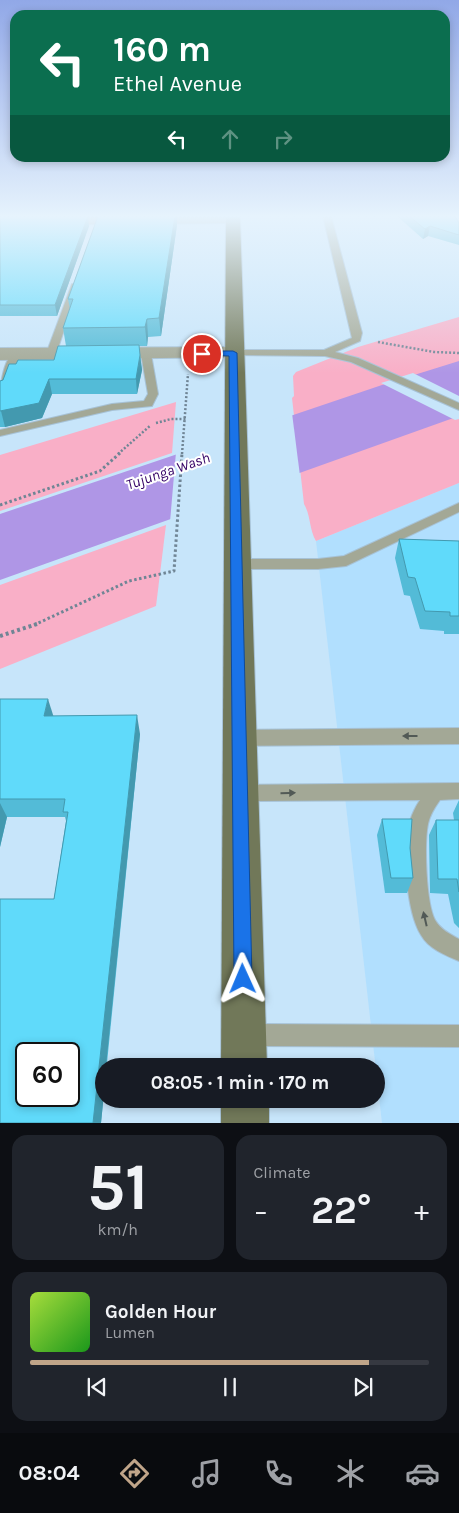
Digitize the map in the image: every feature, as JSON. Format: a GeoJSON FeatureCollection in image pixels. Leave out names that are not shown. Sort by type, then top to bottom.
{"type":"FeatureCollection","features":[{"type":"Feature","properties":{"kind":"main road"},"geometry":{"type":"LineString","coordinates":[[233,268],[244,1051]]}},
{"type":"Feature","properties":{"kind":"main road"},"geometry":{"type":"LineString","coordinates":[[245,1108],[245,1123]]}},
{"type":"Feature","properties":{"kind":"street"},"geometry":{"type":"LineString","coordinates":[[8,354],[233,353]]}},
{"type":"Feature","properties":{"kind":"lane"},"geometry":{"type":"LineString","coordinates":[[325,353],[357,336],[340,268]]}},
{"type":"Feature","properties":{"kind":"lane"},"geometry":{"type":"LineString","coordinates":[[51,354],[79,274]]}},
{"type":"Feature","properties":{"kind":"lane"},"geometry":{"type":"LineString","coordinates":[[233,353],[325,353],[354,360],[459,407]]}},
{"type":"Feature","properties":{"kind":"lane"},"geometry":{"type":"LineString","coordinates":[[0,394],[8,354]]}},
{"type":"Feature","properties":{"kind":"lane"},"geometry":{"type":"LineString","coordinates":[[0,433],[112,407],[148,404],[153,394],[146,354]]}},
{"type":"Feature","properties":{"kind":"lane"},"geometry":{"type":"LineString","coordinates":[[236,546],[318,564],[346,561],[459,507]]}},
{"type":"Feature","properties":{"kind":"lane"},"geometry":{"type":"LineString","coordinates":[[239,738],[459,736]]}},
{"type":"Feature","properties":{"kind":"lane"},"geometry":{"type":"LineString","coordinates":[[435,791],[424,808],[419,824],[416,864],[423,912],[427,927],[442,943],[459,950]]}},
{"type":"Feature","properties":{"kind":"lane"},"geometry":{"type":"LineString","coordinates":[[240,793],[459,791]]}},
{"type":"Feature","properties":{"kind":"lane"},"geometry":{"type":"LineString","coordinates":[[244,1051],[459,1036]]}},
{"type":"Feature","properties":{"kind":"path"},"geometry":{"type":"LineString","coordinates":[[357,336],[434,352],[459,353]]}},
{"type":"Feature","properties":{"kind":"path"},"geometry":{"type":"LineString","coordinates":[[0,636],[24,630],[129,581],[174,571],[188,370]]}},
{"type":"Feature","properties":{"kind":"path"},"geometry":{"type":"LineString","coordinates":[[0,505],[88,476],[112,462],[141,431],[154,424],[172,419],[186,419]]}},
{"type":"Feature","properties":{"kind":"shaded area"},"geometry":{"type":"Polygon","coordinates":[[[459,317],[459,483],[316,541],[304,504],[292,398],[294,396],[293,376],[296,372],[358,347],[459,317]]]}},
{"type":"Feature","properties":{"kind":"shaded area"},"geometry":{"type":"Polygon","coordinates":[[[176,402],[172,453],[0,511],[0,455],[176,402]]]}},
{"type":"Feature","properties":{"kind":"shaded area"},"geometry":{"type":"Polygon","coordinates":[[[459,483],[459,1123],[382,1123],[380,1108],[385,1108],[385,1058],[375,1058],[316,541],[459,483]]]}},
{"type":"Feature","properties":{"kind":"shaded area"},"geometry":{"type":"Polygon","coordinates":[[[166,525],[156,606],[0,669],[0,585],[166,525]]]}},
{"type":"Feature","properties":{"kind":"water","name":"Tujunga Wash"},"geometry":{"type":"Polygon","coordinates":[[[459,361],[459,416],[0,580],[0,514],[382,385],[459,361]]]}},
{"type":"Feature","properties":{"kind":"pier"},"geometry":{"type":"Polygon","coordinates":[[[413,373],[459,396],[459,419],[455,420],[381,383],[413,373]]]}},
{"type":"Feature","properties":{"kind":"pier"},"geometry":{"type":"Polygon","coordinates":[[[292,413],[300,476],[170,522],[176,452],[292,413]]]}},
{"type":"Feature","properties":{"kind":"building"},"geometry":{"type":"Polygon","coordinates":[[[0,268],[69,268],[55,305],[0,305],[0,268]]]}},
{"type":"Feature","properties":{"kind":"building"},"geometry":{"type":"Polygon","coordinates":[[[79,268],[167,268],[159,318],[147,319],[145,327],[63,328],[73,299],[68,299],[79,268]]]}},
{"type":"Feature","properties":{"kind":"building"},"geometry":{"type":"Polygon","coordinates":[[[139,345],[140,355],[136,379],[49,379],[39,403],[0,411],[0,381],[3,380],[9,364],[16,364],[18,360],[54,360],[58,346],[139,345]]]}},
{"type":"Feature","properties":{"kind":"building"},"geometry":{"type":"Polygon","coordinates":[[[399,539],[459,541],[459,616],[450,616],[450,612],[425,611],[415,578],[408,577],[399,539]]]}},
{"type":"Feature","properties":{"kind":"building"},"geometry":{"type":"Polygon","coordinates":[[[0,699],[48,699],[44,716],[137,715],[100,1058],[95,1058],[93,1123],[0,1123],[0,899],[54,899],[68,812],[63,812],[65,799],[0,799],[0,699]]]}},
{"type":"Feature","properties":{"kind":"building"},"geometry":{"type":"Polygon","coordinates":[[[382,819],[412,819],[410,848],[413,878],[391,878],[382,819]]]}},
{"type":"Feature","properties":{"kind":"building"},"geometry":{"type":"Polygon","coordinates":[[[436,820],[459,820],[459,892],[457,879],[438,879],[436,820]]]}},
{"type":"Feature","properties":{"kind":"route"},"geometry":{"type":"LineString","coordinates":[[202,354],[233,353],[243,979]]}}]}
